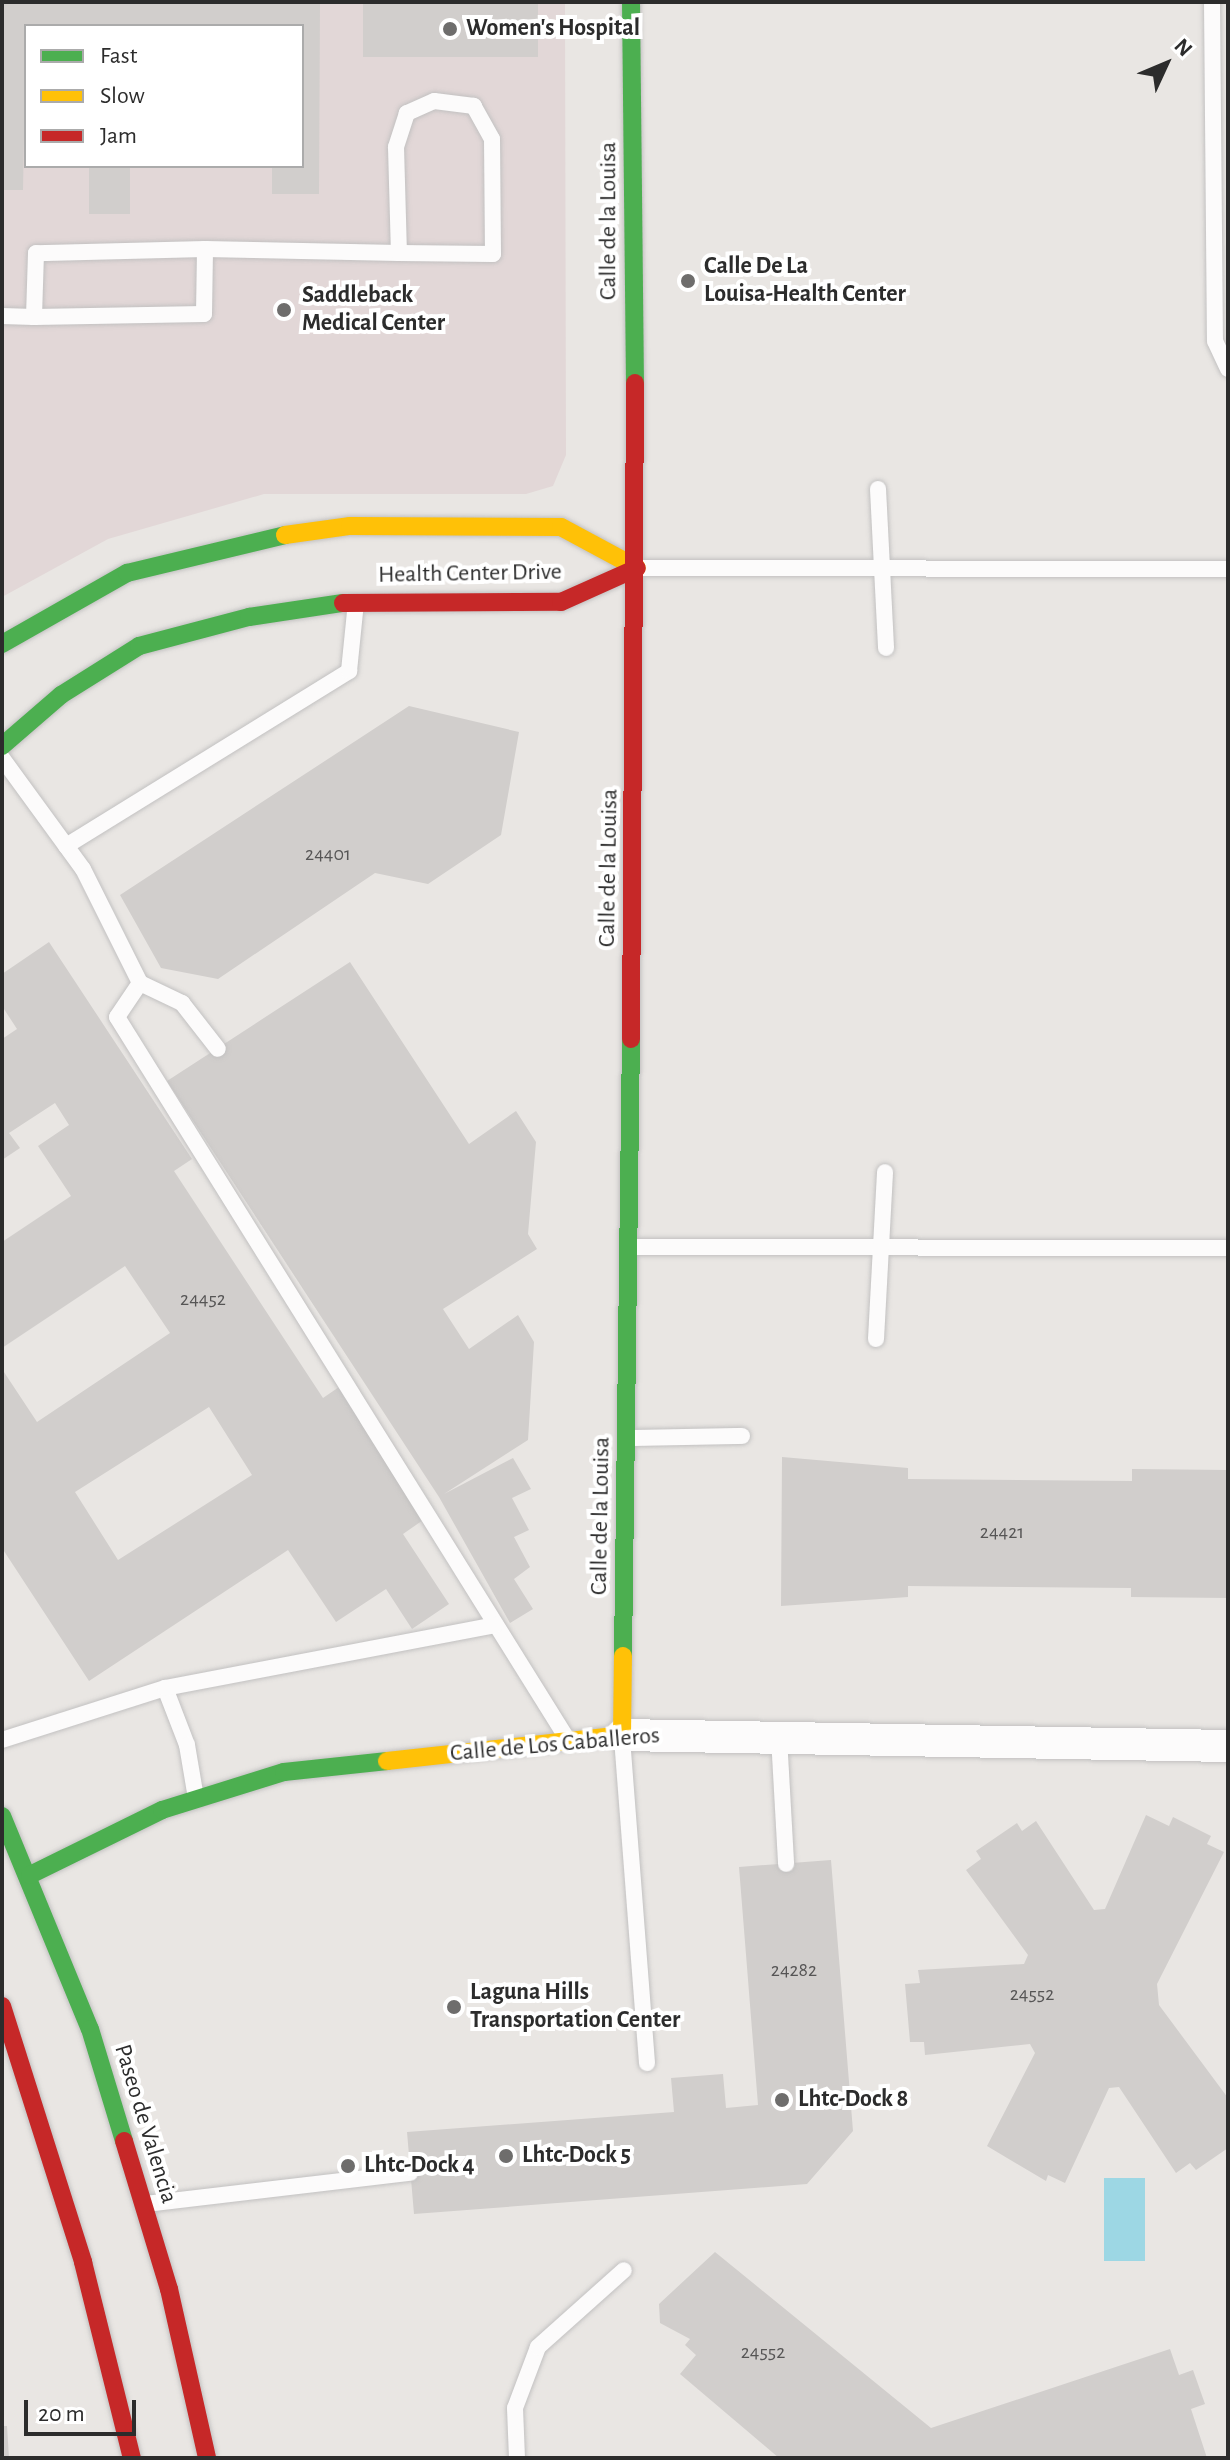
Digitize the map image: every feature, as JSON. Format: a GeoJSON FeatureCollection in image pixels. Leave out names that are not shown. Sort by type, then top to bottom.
{"type":"FeatureCollection","features":[{"type":"Feature","properties":{"kind":"street","name":"Calle de la Louisa"},"geometry":{"type":"LineString","coordinates":[[622,1735],[637,568],[631,2]]}},
{"type":"Feature","properties":{"kind":"street","name":"Health Center Drive"},"geometry":{"type":"LineString","coordinates":[[2,644],[127,573],[233,543],[350,526],[561,527],[637,568]]}},
{"type":"Feature","properties":{"kind":"street","name":"Health Center Drive"},"geometry":{"type":"LineString","coordinates":[[2,746],[61,695],[139,646],[249,617],[356,601],[561,602],[637,568]]}},
{"type":"Feature","properties":{"kind":"street","name":"Calle de Los Caballeros"},"geometry":{"type":"LineString","coordinates":[[16,1881],[196,1799],[284,1772],[568,1740],[622,1735],[1228,1746]]}},
{"type":"Feature","properties":{"kind":"street","name":"Paseo de Valencia"},"geometry":{"type":"LineString","coordinates":[[2,1816],[16,1881],[90,2029],[144,2204],[207,2458]]}},
{"type":"Feature","properties":{"kind":"street"},"geometry":{"type":"LineString","coordinates":[[2,2006],[83,2262],[132,2458]]}},
{"type":"Feature","properties":{"kind":"lane"},"geometry":{"type":"LineString","coordinates":[[1212,2],[1215,341],[1228,369]]}},
{"type":"Feature","properties":{"kind":"lane"},"geometry":{"type":"LineString","coordinates":[[34,317],[36,253],[205,249],[399,253],[493,254],[492,139],[474,106],[434,101],[407,113],[396,147],[399,253]]}},
{"type":"Feature","properties":{"kind":"lane"},"geometry":{"type":"LineString","coordinates":[[2,316],[204,314],[205,249]]}},
{"type":"Feature","properties":{"kind":"lane"},"geometry":{"type":"LineString","coordinates":[[878,489],[886,648]]}},
{"type":"Feature","properties":{"kind":"lane"},"geometry":{"type":"LineString","coordinates":[[637,568],[881,566],[1228,569]]}},
{"type":"Feature","properties":{"kind":"lane"},"geometry":{"type":"LineString","coordinates":[[66,846],[349,671],[356,601]]}},
{"type":"Feature","properties":{"kind":"lane"},"geometry":{"type":"LineString","coordinates":[[2,758],[66,846],[140,983],[182,1003],[218,1049]]}},
{"type":"Feature","properties":{"kind":"lane"},"geometry":{"type":"LineString","coordinates":[[140,983],[117,1017],[568,1740]]}},
{"type":"Feature","properties":{"kind":"lane"},"geometry":{"type":"LineString","coordinates":[[876,1339],[885,1172]]}},
{"type":"Feature","properties":{"kind":"lane"},"geometry":{"type":"LineString","coordinates":[[628,1247],[1228,1248]]}},
{"type":"Feature","properties":{"kind":"lane"},"geometry":{"type":"LineString","coordinates":[[626,1438],[742,1436]]}},
{"type":"Feature","properties":{"kind":"lane"},"geometry":{"type":"LineString","coordinates":[[2,1740],[165,1688],[495,1625]]}},
{"type":"Feature","properties":{"kind":"lane"},"geometry":{"type":"LineString","coordinates":[[165,1688],[187,1745],[196,1799]]}},
{"type":"Feature","properties":{"kind":"lane"},"geometry":{"type":"LineString","coordinates":[[622,1735],[647,2063]]}},
{"type":"Feature","properties":{"kind":"lane"},"geometry":{"type":"LineString","coordinates":[[779,1737],[786,1864]]}},
{"type":"Feature","properties":{"kind":"lane"},"geometry":{"type":"LineString","coordinates":[[144,2204],[410,2173]]}},
{"type":"Feature","properties":{"kind":"lane"},"geometry":{"type":"LineString","coordinates":[[517,2458],[515,2408],[538,2347],[624,2270]]}},
{"type":"Feature","properties":{"kind":"shaded area","name":"Saddleback Medical Center"},"geometry":{"type":"Polygon","coordinates":[[[2,2],[565,2],[566,455],[553,486],[526,494],[264,494],[108,539],[2,597],[2,2]]]}},
{"type":"Feature","properties":{"kind":"water"},"geometry":{"type":"Polygon","coordinates":[[[1104,2178],[1145,2178],[1145,2261],[1104,2261],[1104,2178]]]}},
{"type":"Feature","properties":{"kind":"building"},"geometry":{"type":"Polygon","coordinates":[[[2,2],[320,2],[319,194],[272,194],[272,168],[304,168],[304,24],[24,24],[23,190],[2,190],[2,2]]]}},
{"type":"Feature","properties":{"kind":"building","name":"Women's Hospital"},"geometry":{"type":"Polygon","coordinates":[[[363,2],[538,2],[538,57],[363,57],[363,2]]]}},
{"type":"Feature","properties":{"kind":"building"},"geometry":{"type":"Polygon","coordinates":[[[89,168],[130,168],[130,214],[89,214],[89,168]]]}},
{"type":"Feature","properties":{"kind":"building"},"geometry":{"type":"Polygon","coordinates":[[[409,706],[519,732],[501,835],[428,884],[375,873],[218,979],[161,968],[120,895],[409,706]]]}},
{"type":"Feature","properties":{"kind":"building"},"geometry":{"type":"Polygon","coordinates":[[[49,942],[192,1159],[174,1171],[323,1398],[339,1387],[426,1518],[403,1534],[449,1604],[412,1629],[386,1589],[336,1622],[288,1550],[89,1681],[2,1548],[2,1369],[37,1422],[170,1333],[125,1266],[2,1348],[2,1242],[71,1196],[38,1146],[69,1125],[55,1103],[9,1133],[20,1148],[2,1160],[2,1039],[17,1029],[2,1006],[2,974],[49,942]],[[209,1407],[75,1492],[118,1560],[252,1475],[209,1407]]]}},
{"type":"Feature","properties":{"kind":"building"},"geometry":{"type":"Polygon","coordinates":[[[350,962],[469,1144],[516,1111],[536,1142],[528,1234],[537,1249],[443,1309],[469,1349],[518,1315],[534,1342],[528,1440],[444,1494],[513,1458],[531,1489],[512,1498],[529,1530],[514,1537],[530,1567],[514,1579],[533,1609],[510,1623],[439,1497],[167,1081],[350,962]]]}},
{"type":"Feature","properties":{"kind":"building"},"geometry":{"type":"Polygon","coordinates":[[[782,1457],[908,1468],[908,1479],[1132,1481],[1132,1469],[1228,1470],[1228,1598],[1131,1597],[1131,1588],[908,1586],[908,1597],[781,1606],[782,1457]]]}},
{"type":"Feature","properties":{"kind":"building"},"geometry":{"type":"Polygon","coordinates":[[[1146,1815],[1169,1826],[1173,1817],[1211,1836],[1207,1844],[1224,1852],[1157,1984],[1159,2005],[1228,2098],[1228,2148],[1196,2170],[1190,2163],[1176,2173],[1119,2087],[1109,2088],[1065,2183],[1048,2175],[1046,2181],[987,2146],[1035,2053],[1030,2044],[925,2055],[924,2042],[910,2042],[905,1984],[920,1983],[918,1970],[1024,1964],[1028,1955],[966,1870],[981,1859],[976,1851],[1017,1823],[1022,1831],[1036,1821],[1094,1910],[1105,1909],[1146,1815]]]}},
{"type":"Feature","properties":{"kind":"building"},"geometry":{"type":"Polygon","coordinates":[[[831,1860],[853,2131],[807,2184],[414,2214],[407,2132],[674,2112],[671,2078],[723,2074],[726,2108],[758,2105],[739,1867],[831,1860]]]}},
{"type":"Feature","properties":{"kind":"building"},"geometry":{"type":"Polygon","coordinates":[[[715,2252],[931,2428],[1170,2349],[1179,2375],[1193,2370],[1205,2404],[1191,2409],[1207,2458],[779,2458],[680,2374],[696,2355],[685,2345],[690,2339],[660,2323],[659,2304],[715,2252]]]}},
{"type":"Feature","properties":{"kind":"building"},"geometry":{"type":"Polygon","coordinates":[[[2,2426],[7,2426],[9,2458],[2,2458],[2,2426]]]}},
{"type":"Feature","properties":{"kind":"traffic: fast"},"geometry":{"type":"LineString","coordinates":[[631,2],[635,383]]}},
{"type":"Feature","properties":{"kind":"traffic: fast"},"geometry":{"type":"LineString","coordinates":[[2,644],[127,573],[285,535]]}},
{"type":"Feature","properties":{"kind":"traffic: fast"},"geometry":{"type":"LineString","coordinates":[[2,746],[61,695],[139,646],[249,617],[343,603]]}},
{"type":"Feature","properties":{"kind":"traffic: fast"},"geometry":{"type":"LineString","coordinates":[[623,1656],[631,1039]]}},
{"type":"Feature","properties":{"kind":"traffic: fast"},"geometry":{"type":"LineString","coordinates":[[30,1875],[162,1810],[284,1772],[387,1761]]}},
{"type":"Feature","properties":{"kind":"traffic: fast"},"geometry":{"type":"LineString","coordinates":[[2,1816],[90,2029],[124,2141]]}},
{"type":"Feature","properties":{"kind":"traffic: slow"},"geometry":{"type":"LineString","coordinates":[[285,535],[350,526],[561,527],[637,568]]}},
{"type":"Feature","properties":{"kind":"traffic: slow"},"geometry":{"type":"LineString","coordinates":[[387,1761],[622,1735],[623,1656]]}},
{"type":"Feature","properties":{"kind":"traffic: jam"},"geometry":{"type":"LineString","coordinates":[[631,1039],[635,383]]}},
{"type":"Feature","properties":{"kind":"traffic: jam"},"geometry":{"type":"LineString","coordinates":[[343,603],[561,602],[637,568]]}},
{"type":"Feature","properties":{"kind":"traffic: jam"},"geometry":{"type":"LineString","coordinates":[[2,2006],[83,2262],[132,2458]]}},
{"type":"Feature","properties":{"kind":"traffic: jam"},"geometry":{"type":"LineString","coordinates":[[124,2141],[169,2289],[207,2458]]}},
{"type":"Feature","properties":{"kind":"place","name":"Women's Hospital"},"geometry":{"type":"Point","coordinates":[450,29]}},
{"type":"Feature","properties":{"kind":"place","name":"Calle De La Louisa-Health Center"},"geometry":{"type":"Point","coordinates":[688,281]}},
{"type":"Feature","properties":{"kind":"place","name":"Saddleback Medical Center"},"geometry":{"type":"Point","coordinates":[284,310]}},
{"type":"Feature","properties":{"kind":"place","name":"Laguna Hills Transportation Center"},"geometry":{"type":"Point","coordinates":[454,2007]}},
{"type":"Feature","properties":{"kind":"place","name":"Lhtc-Dock 8"},"geometry":{"type":"Point","coordinates":[782,2100]}},
{"type":"Feature","properties":{"kind":"place","name":"Lhtc-Dock 5"},"geometry":{"type":"Point","coordinates":[506,2156]}},
{"type":"Feature","properties":{"kind":"place","name":"Lhtc-Dock 4"},"geometry":{"type":"Point","coordinates":[348,2166]}}]}
